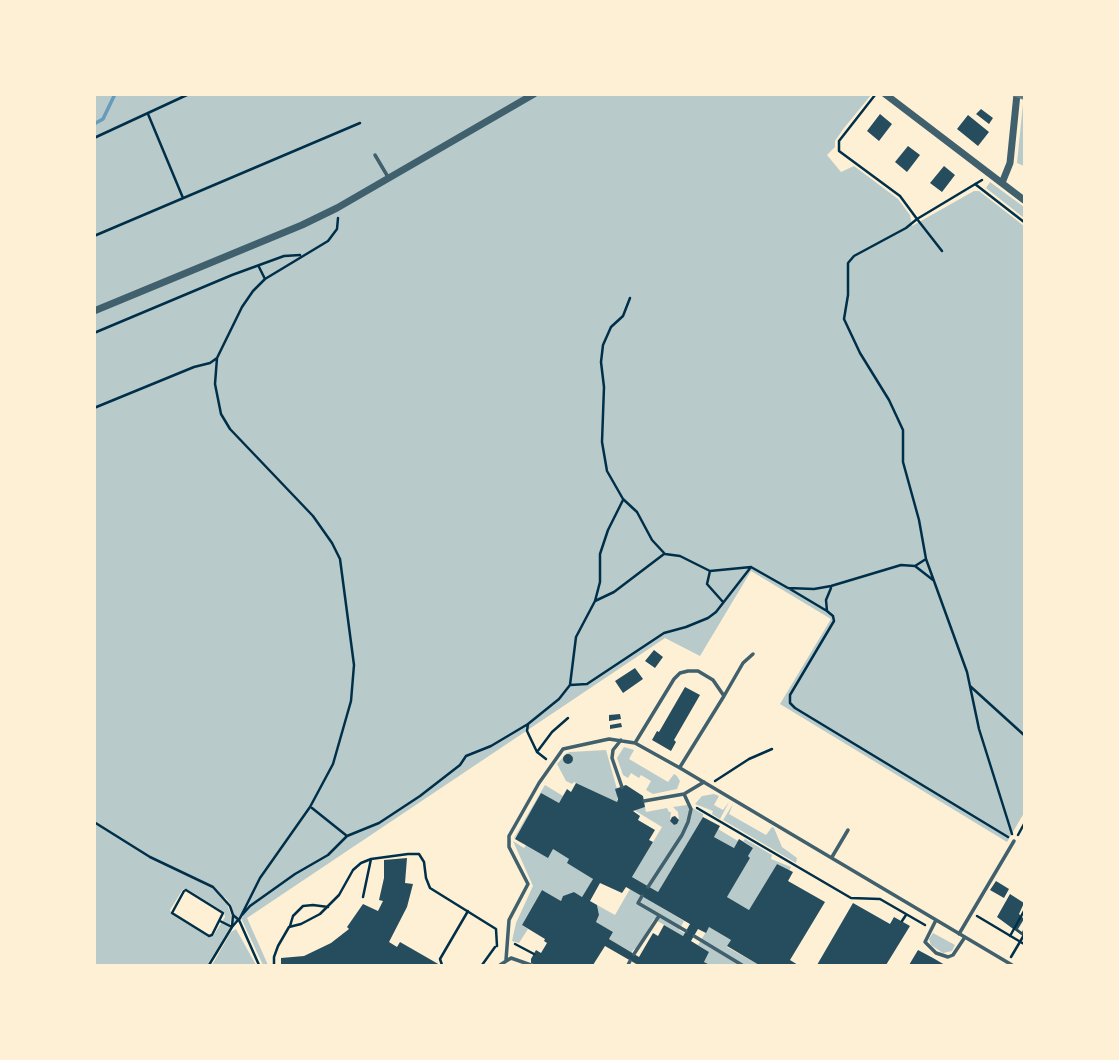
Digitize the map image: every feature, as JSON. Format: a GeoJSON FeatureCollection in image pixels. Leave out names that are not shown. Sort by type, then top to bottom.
{"type":"FeatureCollection","features":[{"type":"Feature","properties":{"kind":"street"},"geometry":{"type":"LineString","coordinates":[[94,311],[337,208],[534,94]]}},
{"type":"Feature","properties":{"kind":"street"},"geometry":{"type":"LineString","coordinates":[[886,94],[1024,200]]}},
{"type":"Feature","properties":{"kind":"street"},"geometry":{"type":"LineString","coordinates":[[1002,183],[1010,163],[1017,94]]}},
{"type":"Feature","properties":{"kind":"lane"},"geometry":{"type":"LineString","coordinates":[[375,155],[388,177]]}},
{"type":"Feature","properties":{"kind":"lane"},"geometry":{"type":"LineString","coordinates":[[680,768],[743,663],[753,654]]}},
{"type":"Feature","properties":{"kind":"lane"},"geometry":{"type":"LineString","coordinates":[[635,743],[680,673],[698,671],[713,680],[724,696]]}},
{"type":"Feature","properties":{"kind":"lane"},"geometry":{"type":"LineString","coordinates":[[506,960],[509,920],[528,884],[508,841],[552,763],[563,749],[609,738],[635,743],[680,768],[1010,964]]}},
{"type":"Feature","properties":{"kind":"lane"},"geometry":{"type":"LineString","coordinates":[[622,739],[615,745],[612,758],[622,787]]}},
{"type":"Feature","properties":{"kind":"lane"},"geometry":{"type":"LineString","coordinates":[[644,801],[684,794],[704,782]]}},
{"type":"Feature","properties":{"kind":"lane"},"geometry":{"type":"LineString","coordinates":[[648,887],[688,822],[690,803],[684,794]]}},
{"type":"Feature","properties":{"kind":"lane"},"geometry":{"type":"LineString","coordinates":[[832,857],[848,830]]}},
{"type":"Feature","properties":{"kind":"lane"},"geometry":{"type":"LineString","coordinates":[[959,934],[1014,841]]}},
{"type":"Feature","properties":{"kind":"lane"},"geometry":{"type":"LineString","coordinates":[[642,896],[638,903],[686,931]]}},
{"type":"Feature","properties":{"kind":"lane"},"geometry":{"type":"LineString","coordinates":[[634,954],[659,916]]}},
{"type":"Feature","properties":{"kind":"lane"},"geometry":{"type":"LineString","coordinates":[[936,920],[925,942],[942,956],[953,955],[965,937]]}},
{"type":"Feature","properties":{"kind":"lane"},"geometry":{"type":"LineString","coordinates":[[694,936],[742,965]]}},
{"type":"Feature","properties":{"kind":"lane"},"geometry":{"type":"LineString","coordinates":[[500,965],[506,960],[517,958],[531,965]]}},
{"type":"Feature","properties":{"kind":"path"},"geometry":{"type":"LineString","coordinates":[[94,138],[189,94]]}},
{"type":"Feature","properties":{"kind":"path"},"geometry":{"type":"LineString","coordinates":[[875,94],[839,141],[839,151],[900,196],[942,251]]}},
{"type":"Feature","properties":{"kind":"path"},"geometry":{"type":"LineString","coordinates":[[148,114],[183,198]]}},
{"type":"Feature","properties":{"kind":"path"},"geometry":{"type":"LineString","coordinates":[[94,236],[360,123]]}},
{"type":"Feature","properties":{"kind":"path"},"geometry":{"type":"LineString","coordinates":[[1014,841],[979,729],[967,672],[926,559],[919,520],[903,462],[903,430],[844,319],[848,295],[848,263],[854,256],[906,228],[975,184],[1024,222]]}},
{"type":"Feature","properties":{"kind":"path"},"geometry":{"type":"LineString","coordinates":[[239,919],[260,878],[310,807],[334,764],[351,701],[354,666],[340,559],[313,516],[230,429],[221,414],[215,384],[217,358],[242,307],[253,291],[265,279],[328,241],[337,229],[337,208]]}},
{"type":"Feature","properties":{"kind":"path"},"geometry":{"type":"LineString","coordinates":[[94,332],[232,275],[285,256],[304,255]]}},
{"type":"Feature","properties":{"kind":"path"},"geometry":{"type":"LineString","coordinates":[[259,267],[265,279]]}},
{"type":"Feature","properties":{"kind":"path"},"geometry":{"type":"LineString","coordinates":[[630,298],[623,316],[611,327],[603,345],[601,362],[604,387],[602,442],[607,471],[623,499],[637,512],[652,540],[665,554],[680,556],[710,571],[751,567],[833,616],[834,621],[790,695],[790,703],[1014,841]]}},
{"type":"Feature","properties":{"kind":"path"},"geometry":{"type":"LineString","coordinates":[[94,408],[217,358]]}},
{"type":"Feature","properties":{"kind":"path"},"geometry":{"type":"LineString","coordinates":[[209,965],[232,927],[250,906],[295,874],[328,855],[347,836],[379,823],[420,796],[460,765],[466,756],[491,746],[527,724],[559,699],[570,685],[576,638],[595,601],[600,582],[600,554],[623,499]]}},
{"type":"Feature","properties":{"kind":"path"},"geometry":{"type":"LineString","coordinates":[[595,601],[614,592],[665,554]]}},
{"type":"Feature","properties":{"kind":"path"},"geometry":{"type":"LineString","coordinates":[[788,588],[814,589],[831,586],[889,567],[915,566],[926,559]]}},
{"type":"Feature","properties":{"kind":"path"},"geometry":{"type":"LineString","coordinates":[[915,566],[934,580]]}},
{"type":"Feature","properties":{"kind":"path"},"geometry":{"type":"LineString","coordinates":[[570,685],[587,684],[664,633],[708,618],[751,567]]}},
{"type":"Feature","properties":{"kind":"path"},"geometry":{"type":"LineString","coordinates":[[710,571],[707,584],[723,603]]}},
{"type":"Feature","properties":{"kind":"path"},"geometry":{"type":"LineString","coordinates":[[827,611],[826,600],[831,586]]}},
{"type":"Feature","properties":{"kind":"path"},"geometry":{"type":"LineString","coordinates":[[970,686],[1024,735]]}},
{"type":"Feature","properties":{"kind":"path"},"geometry":{"type":"LineString","coordinates":[[537,752],[552,732],[568,718]]}},
{"type":"Feature","properties":{"kind":"path"},"geometry":{"type":"LineString","coordinates":[[527,724],[527,731],[537,752],[552,763]]}},
{"type":"Feature","properties":{"kind":"path"},"geometry":{"type":"LineString","coordinates":[[710,785],[749,759],[772,749]]}},
{"type":"Feature","properties":{"kind":"path"},"geometry":{"type":"LineString","coordinates":[[690,803],[850,898],[880,899],[930,929]]}},
{"type":"Feature","properties":{"kind":"path"},"geometry":{"type":"LineString","coordinates":[[310,807],[347,836]]}},
{"type":"Feature","properties":{"kind":"path"},"geometry":{"type":"LineString","coordinates":[[711,821],[713,817]]}},
{"type":"Feature","properties":{"kind":"path"},"geometry":{"type":"LineString","coordinates":[[94,822],[150,857],[213,887],[230,906],[233,915],[232,927]]}},
{"type":"Feature","properties":{"kind":"path"},"geometry":{"type":"LineString","coordinates":[[1014,841],[1024,824]]}},
{"type":"Feature","properties":{"kind":"path"},"geometry":{"type":"LineString","coordinates":[[289,927],[311,919],[328,906],[338,895],[352,870],[371,859],[419,853],[430,888],[492,925],[496,929],[497,946]]}},
{"type":"Feature","properties":{"kind":"path"},"geometry":{"type":"LineString","coordinates":[[363,897],[371,859]]}},
{"type":"Feature","properties":{"kind":"path"},"geometry":{"type":"LineString","coordinates":[[184,891],[223,913],[220,922],[209,936],[172,911],[184,891]]}},
{"type":"Feature","properties":{"kind":"path"},"geometry":{"type":"LineString","coordinates":[[274,965],[278,946],[293,916],[303,906],[328,906]]}},
{"type":"Feature","properties":{"kind":"path"},"geometry":{"type":"LineString","coordinates":[[442,965],[440,959],[468,911]]}},
{"type":"Feature","properties":{"kind":"path"},"geometry":{"type":"LineString","coordinates":[[1010,936],[1021,921],[1024,911]]}},
{"type":"Feature","properties":{"kind":"path"},"geometry":{"type":"LineString","coordinates":[[971,913],[1022,943]]}},
{"type":"Feature","properties":{"kind":"path"},"geometry":{"type":"LineString","coordinates":[[233,915],[239,919],[259,965]]}},
{"type":"Feature","properties":{"kind":"path"},"geometry":{"type":"LineString","coordinates":[[902,922],[906,915]]}},
{"type":"Feature","properties":{"kind":"path"},"geometry":{"type":"LineString","coordinates":[[220,922],[232,927]]}},
{"type":"Feature","properties":{"kind":"path"},"geometry":{"type":"LineString","coordinates":[[1010,964],[1024,935]]}},
{"type":"Feature","properties":{"kind":"shaded area"},"geometry":{"type":"Polygon","coordinates":[[[94,95],[871,95],[844,128],[835,141],[835,147],[827,155],[841,172],[854,166],[898,199],[910,215],[912,226],[974,191],[979,191],[1024,226],[1024,813],[1007,842],[780,704],[831,619],[751,571],[700,656],[665,638],[247,918],[268,965],[263,965],[241,918],[233,923],[232,906],[224,896],[231,915],[230,928],[207,965],[95,965],[94,95]],[[183,889],[170,910],[171,913],[209,937],[213,936],[225,917],[224,912],[183,889]]]}},
{"type":"Feature","properties":{"kind":"shaded area"},"geometry":{"type":"Polygon","coordinates":[[[1024,104],[1024,166],[1017,163],[1024,104]]]}},
{"type":"Feature","properties":{"kind":"shaded area"},"geometry":{"type":"Polygon","coordinates":[[[990,182],[1024,207],[1024,218],[986,188],[990,182]]]}},
{"type":"Feature","properties":{"kind":"shaded area"},"geometry":{"type":"Polygon","coordinates":[[[624,747],[634,750],[629,759],[668,782],[674,774],[677,776],[680,781],[677,789],[653,794],[646,790],[651,781],[641,775],[639,778],[631,773],[628,778],[623,775],[617,758],[624,747]]]}},
{"type":"Feature","properties":{"kind":"shaded area"},"geometry":{"type":"Polygon","coordinates":[[[606,750],[617,789],[617,802],[574,782],[572,784],[566,781],[557,764],[565,755],[565,763],[572,762],[572,755],[565,754],[570,752],[606,750]]]}},
{"type":"Feature","properties":{"kind":"shaded area"},"geometry":{"type":"Polygon","coordinates":[[[545,785],[563,796],[559,803],[541,794],[515,838],[525,846],[514,838],[545,785]]]}},
{"type":"Feature","properties":{"kind":"shaded area"},"geometry":{"type":"Polygon","coordinates":[[[702,796],[719,796],[714,805],[723,810],[729,802],[720,819],[712,814],[713,811],[695,804],[702,796]]]}},
{"type":"Feature","properties":{"kind":"shaded area"},"geometry":{"type":"Polygon","coordinates":[[[733,804],[729,814],[766,835],[774,828],[782,847],[797,858],[796,863],[723,820],[733,804]]]}},
{"type":"Feature","properties":{"kind":"shaded area"},"geometry":{"type":"Polygon","coordinates":[[[687,805],[703,814],[703,817],[658,892],[632,877],[662,827],[634,810],[645,807],[646,812],[667,808],[671,812],[670,821],[674,825],[679,820],[678,812],[673,807],[687,805]]]}},
{"type":"Feature","properties":{"kind":"shaded area"},"geometry":{"type":"Polygon","coordinates":[[[718,829],[738,841],[734,848],[714,837],[718,829]]]}},
{"type":"Feature","properties":{"kind":"shaded area"},"geometry":{"type":"Polygon","coordinates":[[[745,839],[772,855],[771,859],[791,867],[789,871],[777,864],[749,910],[727,897],[750,858],[748,856],[753,848],[743,841],[745,839]]]}},
{"type":"Feature","properties":{"kind":"shaded area"},"geometry":{"type":"Polygon","coordinates":[[[513,841],[524,848],[526,845],[553,849],[593,879],[582,897],[574,892],[563,896],[561,901],[542,890],[522,925],[528,929],[519,943],[512,941],[516,923],[533,886],[513,841]]]}},
{"type":"Feature","properties":{"kind":"shaded area"},"geometry":{"type":"Polygon","coordinates":[[[630,889],[684,921],[679,930],[684,933],[683,936],[654,919],[636,950],[631,953],[609,939],[613,932],[596,922],[599,915],[597,905],[615,915],[630,889]]]}},
{"type":"Feature","properties":{"kind":"shaded area"},"geometry":{"type":"Polygon","coordinates":[[[709,927],[731,940],[727,947],[759,965],[710,965],[704,962],[709,952],[698,945],[709,927]]]}},
{"type":"Feature","properties":{"kind":"shaded area"},"geometry":{"type":"Polygon","coordinates":[[[236,929],[256,965],[212,965],[231,932],[236,929]]]}},
{"type":"Feature","properties":{"kind":"shaded area"},"geometry":{"type":"Polygon","coordinates":[[[933,933],[955,945],[952,951],[943,953],[931,945],[929,939],[933,933]]]}},
{"type":"Feature","properties":{"kind":"building"},"geometry":{"type":"Polygon","coordinates":[[[981,109],[993,118],[989,124],[976,114],[981,109]]]}},
{"type":"Feature","properties":{"kind":"building"},"geometry":{"type":"Polygon","coordinates":[[[880,114],[892,124],[879,141],[867,131],[880,114]]]}},
{"type":"Feature","properties":{"kind":"building"},"geometry":{"type":"Polygon","coordinates":[[[968,115],[989,132],[978,146],[957,129],[968,115]]]}},
{"type":"Feature","properties":{"kind":"building"},"geometry":{"type":"Polygon","coordinates":[[[908,146],[920,155],[907,172],[895,162],[908,146]]]}},
{"type":"Feature","properties":{"kind":"building"},"geometry":{"type":"Polygon","coordinates":[[[944,166],[955,175],[942,192],[930,183],[944,166]]]}},
{"type":"Feature","properties":{"kind":"building"},"geometry":{"type":"Polygon","coordinates":[[[654,650],[663,657],[655,668],[645,661],[654,650]]]}},
{"type":"Feature","properties":{"kind":"building"},"geometry":{"type":"Polygon","coordinates":[[[635,668],[643,679],[623,693],[615,681],[635,668]]]}},
{"type":"Feature","properties":{"kind":"building"},"geometry":{"type":"Polygon","coordinates":[[[685,687],[700,695],[674,740],[676,742],[671,751],[652,740],[685,687]]]}},
{"type":"Feature","properties":{"kind":"building"},"geometry":{"type":"Polygon","coordinates":[[[620,714],[621,719],[609,721],[609,715],[620,714]]]}},
{"type":"Feature","properties":{"kind":"building"},"geometry":{"type":"Polygon","coordinates":[[[621,723],[622,727],[610,729],[610,725],[621,723]]]}},
{"type":"Feature","properties":{"kind":"building"},"geometry":{"type":"Polygon","coordinates":[[[568,754],[572,755],[572,763],[568,764],[564,763],[563,759],[564,755],[568,754]]]}},
{"type":"Feature","properties":{"kind":"building"},"geometry":{"type":"Polygon","coordinates":[[[576,783],[617,802],[615,789],[626,785],[643,796],[645,807],[633,811],[640,816],[638,820],[655,830],[649,840],[653,842],[632,877],[658,892],[703,817],[720,826],[714,837],[734,848],[739,839],[753,848],[727,897],[749,910],[777,864],[793,872],[788,881],[825,902],[790,960],[798,965],[759,965],[727,946],[731,940],[709,927],[706,933],[698,929],[691,941],[709,952],[704,962],[710,965],[638,965],[605,946],[593,965],[531,963],[536,950],[541,953],[547,943],[522,925],[542,890],[561,901],[563,896],[574,892],[582,897],[593,879],[567,863],[569,859],[553,849],[548,858],[515,839],[541,793],[559,803],[567,789],[571,792],[576,783]],[[600,883],[590,901],[597,905],[599,915],[596,922],[613,932],[609,939],[639,957],[653,933],[658,936],[664,925],[683,936],[690,924],[626,887],[622,893],[600,883]]]}},
{"type":"Feature","properties":{"kind":"building"},"geometry":{"type":"Polygon","coordinates":[[[675,816],[679,820],[674,825],[670,821],[675,816]]]}},
{"type":"Feature","properties":{"kind":"building"},"geometry":{"type":"Polygon","coordinates":[[[407,858],[405,883],[413,884],[407,907],[389,942],[397,947],[400,942],[440,965],[281,965],[281,958],[304,956],[331,943],[349,929],[347,927],[363,904],[378,911],[383,901],[379,900],[384,878],[384,860],[407,858]]]}},
{"type":"Feature","properties":{"kind":"building"},"geometry":{"type":"Polygon","coordinates":[[[996,881],[1009,889],[1004,898],[990,890],[996,881]]]}},
{"type":"Feature","properties":{"kind":"building"},"geometry":{"type":"Polygon","coordinates":[[[1010,894],[1024,903],[1019,914],[1024,919],[1018,929],[1022,932],[1024,928],[1024,937],[997,917],[1010,894]]]}},
{"type":"Feature","properties":{"kind":"building"},"geometry":{"type":"Polygon","coordinates":[[[853,903],[890,924],[894,917],[910,926],[886,965],[817,965],[853,903]]]}},
{"type":"Feature","properties":{"kind":"building"},"geometry":{"type":"Polygon","coordinates":[[[918,950],[933,958],[945,965],[909,965],[918,950]]]}},
{"type":"Feature","properties":{"kind":"waterway"},"geometry":{"type":"LineString","coordinates":[[94,124],[103,119],[115,94]]}},
{"type":"Feature","properties":{"kind":"railway"},"geometry":{"type":"LineString","coordinates":[[1012,94],[1024,98]]}}]}
